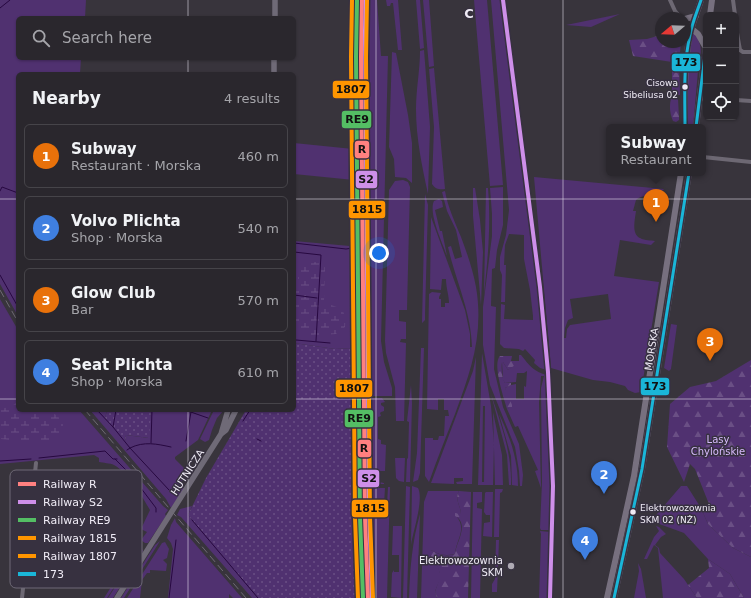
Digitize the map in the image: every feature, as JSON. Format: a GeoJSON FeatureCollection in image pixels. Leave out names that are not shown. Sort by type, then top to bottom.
{"type":"FeatureCollection","features":[{"type":"Feature","properties":{"kind":"main road"},"geometry":{"type":"LineString","coordinates":[[275,0],[275,16]]}},
{"type":"Feature","properties":{"kind":"main road"},"geometry":{"type":"LineString","coordinates":[[685,124],[685,79],[687,58],[692,29],[700,0]]}},
{"type":"Feature","properties":{"kind":"main road"},"geometry":{"type":"LineString","coordinates":[[710,12],[712,0]]}},
{"type":"Feature","properties":{"kind":"main road"},"geometry":{"type":"LineString","coordinates":[[691,17],[696,16]]}},
{"type":"Feature","properties":{"kind":"main road"},"geometry":{"type":"LineString","coordinates":[[692,29],[698,34],[703,43]]}},
{"type":"Feature","properties":{"kind":"main road"},"geometry":{"type":"LineString","coordinates":[[687,58],[694,64],[703,60]]}},
{"type":"Feature","properties":{"kind":"main road"},"geometry":{"type":"LineString","coordinates":[[274,60],[274,72]]}},
{"type":"Feature","properties":{"kind":"main road"},"geometry":{"type":"LineString","coordinates":[[697,124],[703,99]]}},
{"type":"Feature","properties":{"kind":"main road","name":"MORSKA"},"geometry":{"type":"LineString","coordinates":[[607,598],[635,468],[681,176]]}},
{"type":"Feature","properties":{"kind":"main road","name":"MORSKA"},"geometry":{"type":"LineString","coordinates":[[614,598],[642,469],[689,176]]}},
{"type":"Feature","properties":{"kind":"main road","name":"HUTNICZA"},"geometry":{"type":"LineString","coordinates":[[142,559],[221,434],[227,412]]}},
{"type":"Feature","properties":{"kind":"main road","name":"HUTNICZA"},"geometry":{"type":"LineString","coordinates":[[221,434],[226,430],[235,412]]}},
{"type":"Feature","properties":{"kind":"main road","name":"HUTNICZA"},"geometry":{"type":"LineString","coordinates":[[117,598],[123,588]]}},
{"type":"Feature","properties":{"kind":"street"},"geometry":{"type":"LineString","coordinates":[[670,0],[676,12]]}},
{"type":"Feature","properties":{"kind":"street"},"geometry":{"type":"LineString","coordinates":[[733,0],[735,12]]}},
{"type":"Feature","properties":{"kind":"street"},"geometry":{"type":"LineString","coordinates":[[739,44],[740,50],[745,53],[751,52]]}},
{"type":"Feature","properties":{"kind":"street"},"geometry":{"type":"LineString","coordinates":[[739,100],[751,101]]}},
{"type":"Feature","properties":{"kind":"street"},"geometry":{"type":"LineString","coordinates":[[706,157],[751,162]]}},
{"type":"Feature","properties":{"kind":"street"},"geometry":{"type":"LineString","coordinates":[[35,470],[36,464]]}},
{"type":"Feature","properties":{"kind":"street"},"geometry":{"type":"LineString","coordinates":[[22,598],[23,588]]}},
{"type":"Feature","properties":{"kind":"green space"},"geometry":{"type":"Polygon","coordinates":[[[0,0],[86,0],[85,16],[16,16],[16,60],[81,60],[80,72],[16,72],[16,312],[0,284],[0,0]]]}},
{"type":"Feature","properties":{"kind":"green space"},"geometry":{"type":"Polygon","coordinates":[[[368,0],[377,0],[381,56],[388,56],[381,341],[384,362],[392,388],[392,396],[372,396],[372,386],[370,386],[368,0]]]}},
{"type":"Feature","properties":{"kind":"green space"},"geometry":{"type":"Polygon","coordinates":[[[386,0],[398,0],[402,50],[398,50],[393,3],[391,3],[390,6],[387,6],[386,0]]]}},
{"type":"Feature","properties":{"kind":"green space"},"geometry":{"type":"Polygon","coordinates":[[[416,0],[420,0],[424,48],[420,49],[416,0]]]}},
{"type":"Feature","properties":{"kind":"green space"},"geometry":{"type":"Polygon","coordinates":[[[423,0],[429,0],[434,66],[429,67],[423,0]]]}},
{"type":"Feature","properties":{"kind":"green space"},"geometry":{"type":"Polygon","coordinates":[[[474,0],[487,0],[503,185],[490,186],[474,0]]]}},
{"type":"Feature","properties":{"kind":"green space"},"geometry":{"type":"Polygon","coordinates":[[[491,0],[502,0],[536,265],[547,370],[540,368],[534,363],[535,360],[525,349],[523,351],[519,349],[504,348],[500,344],[501,304],[505,305],[504,319],[533,320],[533,316],[524,259],[524,235],[509,234],[505,245],[505,302],[501,302],[502,275],[500,270],[500,257],[506,235],[509,210],[491,0]]]}},
{"type":"Feature","properties":{"kind":"green space"},"geometry":{"type":"Polygon","coordinates":[[[620,14],[591,27],[566,25],[620,14]]]}},
{"type":"Feature","properties":{"kind":"green space"},"geometry":{"type":"Polygon","coordinates":[[[694,32],[701,48],[700,59],[697,61],[691,60],[689,55],[694,32]]]}},
{"type":"Feature","properties":{"kind":"green space"},"geometry":{"type":"Polygon","coordinates":[[[655,37],[655,48],[680,48],[679,63],[680,95],[672,94],[672,62],[633,56],[629,40],[647,39],[655,37]]]}},
{"type":"Feature","properties":{"kind":"green space"},"geometry":{"type":"Polygon","coordinates":[[[424,50],[430,127],[428,194],[416,120],[420,51],[424,50]]]}},
{"type":"Feature","properties":{"kind":"green space"},"geometry":{"type":"Polygon","coordinates":[[[392,52],[396,53],[408,115],[412,143],[412,183],[406,178],[395,177],[394,159],[389,147],[392,52]]]}},
{"type":"Feature","properties":{"kind":"green space"},"geometry":{"type":"Polygon","coordinates":[[[434,68],[445,189],[436,188],[432,184],[434,127],[429,69],[434,68]]]}},
{"type":"Feature","properties":{"kind":"green space"},"geometry":{"type":"Polygon","coordinates":[[[688,70],[698,71],[693,124],[688,124],[688,70]]]}},
{"type":"Feature","properties":{"kind":"green space"},"geometry":{"type":"Polygon","coordinates":[[[675,97],[678,99],[679,118],[676,122],[673,121],[670,107],[671,99],[675,97]]]}},
{"type":"Feature","properties":{"kind":"green space"},"geometry":{"type":"Polygon","coordinates":[[[296,143],[353,149],[354,180],[296,174],[296,143]]]}},
{"type":"Feature","properties":{"kind":"green space"},"geometry":{"type":"Polygon","coordinates":[[[534,177],[664,189],[658,193],[643,196],[636,200],[633,211],[636,211],[634,226],[635,233],[642,239],[655,241],[651,245],[620,240],[614,276],[659,282],[641,392],[635,393],[628,390],[625,386],[593,380],[551,368],[534,177]],[[608,294],[570,299],[573,318],[568,320],[564,338],[566,338],[567,329],[570,325],[611,319],[608,294]]]}},
{"type":"Feature","properties":{"kind":"green space"},"geometry":{"type":"Polygon","coordinates":[[[403,180],[408,182],[410,187],[407,310],[399,310],[399,321],[406,322],[406,339],[401,339],[400,342],[406,343],[404,421],[396,421],[395,387],[386,353],[385,341],[389,190],[395,181],[403,180]]]}},
{"type":"Feature","properties":{"kind":"green space"},"geometry":{"type":"Polygon","coordinates":[[[503,187],[503,225],[497,250],[495,268],[492,269],[491,306],[496,307],[494,369],[503,407],[519,444],[523,475],[522,486],[520,486],[515,447],[490,385],[483,345],[483,307],[492,236],[490,188],[503,187]]]}},
{"type":"Feature","properties":{"kind":"green space"},"geometry":{"type":"Polygon","coordinates":[[[473,188],[475,188],[480,220],[483,252],[481,305],[473,216],[473,188]]]}},
{"type":"Feature","properties":{"kind":"green space"},"geometry":{"type":"Polygon","coordinates":[[[486,188],[488,188],[489,228],[484,294],[486,188]]]}},
{"type":"Feature","properties":{"kind":"green space"},"geometry":{"type":"Polygon","coordinates":[[[445,191],[473,274],[478,304],[478,321],[477,336],[471,367],[429,482],[425,476],[425,438],[433,438],[433,440],[438,440],[439,436],[444,436],[445,416],[449,416],[448,410],[444,410],[444,399],[438,399],[438,410],[427,409],[429,294],[432,292],[441,293],[439,299],[441,299],[441,307],[445,307],[445,303],[449,303],[446,279],[442,279],[441,290],[430,289],[431,217],[465,310],[470,334],[470,347],[472,347],[469,321],[448,247],[451,246],[455,259],[462,257],[456,230],[447,211],[442,192],[445,191]]]}},
{"type":"Feature","properties":{"kind":"green space"},"geometry":{"type":"Polygon","coordinates":[[[425,194],[428,205],[425,320],[422,323],[425,194]]]}},
{"type":"Feature","properties":{"kind":"green space"},"geometry":{"type":"Polygon","coordinates":[[[439,199],[442,201],[443,207],[435,210],[440,231],[442,231],[447,256],[434,221],[434,201],[439,199]]]}},
{"type":"Feature","properties":{"kind":"green space"},"geometry":{"type":"Polygon","coordinates":[[[296,241],[361,247],[364,504],[367,598],[358,598],[353,348],[335,349],[296,343],[296,241]]]}},
{"type":"Feature","properties":{"kind":"green space"},"geometry":{"type":"Polygon","coordinates":[[[315,262],[323,262],[325,268],[324,300],[342,310],[345,319],[345,327],[336,334],[312,336],[303,329],[296,331],[296,285],[298,284],[298,271],[301,266],[315,262]]]}},
{"type":"Feature","properties":{"kind":"green space"},"geometry":{"type":"Polygon","coordinates":[[[0,299],[16,327],[16,412],[81,412],[132,470],[121,470],[114,465],[99,462],[99,458],[94,455],[0,464],[0,299]]]}},
{"type":"Feature","properties":{"kind":"green space"},"geometry":{"type":"Polygon","coordinates":[[[671,324],[677,325],[671,369],[669,371],[664,368],[671,324]]]}},
{"type":"Feature","properties":{"kind":"green space"},"geometry":{"type":"Polygon","coordinates":[[[296,343],[335,349],[353,348],[358,598],[258,598],[188,515],[206,478],[245,412],[296,412],[296,343]]]}},
{"type":"Feature","properties":{"kind":"green space"},"geometry":{"type":"Polygon","coordinates":[[[353,348],[359,348],[360,543],[363,598],[358,598],[353,348]]]}},
{"type":"Feature","properties":{"kind":"green space"},"geometry":{"type":"Polygon","coordinates":[[[421,348],[424,348],[420,473],[418,480],[413,482],[417,453],[421,348]]]}},
{"type":"Feature","properties":{"kind":"green space"},"geometry":{"type":"Polygon","coordinates":[[[482,353],[491,406],[494,445],[493,485],[478,485],[482,353]],[[483,406],[482,482],[484,482],[485,406],[483,406]]]}},
{"type":"Feature","properties":{"kind":"green space"},"geometry":{"type":"Polygon","coordinates":[[[519,355],[521,355],[535,370],[547,375],[552,528],[550,528],[550,530],[541,530],[540,528],[542,482],[541,388],[544,376],[541,376],[539,402],[541,488],[535,471],[538,470],[518,426],[515,427],[507,409],[509,408],[505,388],[516,384],[516,399],[524,399],[524,386],[526,387],[527,371],[524,373],[517,373],[516,382],[505,383],[503,380],[502,362],[508,370],[514,365],[515,361],[519,361],[519,355]]]}},
{"type":"Feature","properties":{"kind":"green space"},"geometry":{"type":"Polygon","coordinates":[[[500,356],[512,356],[511,361],[515,361],[515,365],[508,370],[502,362],[504,381],[505,383],[511,383],[511,385],[505,388],[512,405],[512,407],[507,409],[501,390],[497,366],[500,356]]]}},
{"type":"Feature","properties":{"kind":"green space"},"geometry":{"type":"Polygon","coordinates":[[[476,357],[472,484],[457,484],[456,482],[463,481],[463,478],[454,478],[454,484],[431,483],[473,371],[476,357]]]}},
{"type":"Feature","properties":{"kind":"green space","name":"Lasy Chylońskie"},"geometry":{"type":"Polygon","coordinates":[[[751,360],[751,557],[733,548],[708,524],[701,508],[709,504],[695,469],[690,464],[684,482],[667,447],[670,404],[690,387],[716,381],[751,360]]]}},
{"type":"Feature","properties":{"kind":"green space"},"geometry":{"type":"Polygon","coordinates":[[[411,385],[410,482],[406,482],[409,422],[407,421],[411,385]]]}},
{"type":"Feature","properties":{"kind":"green space"},"geometry":{"type":"Polygon","coordinates":[[[491,394],[508,450],[511,485],[509,485],[507,455],[491,394]]]}},
{"type":"Feature","properties":{"kind":"green space"},"geometry":{"type":"Polygon","coordinates":[[[370,398],[382,398],[385,402],[381,403],[384,407],[384,411],[380,413],[381,416],[378,417],[378,439],[381,440],[381,444],[386,445],[385,471],[379,471],[379,482],[384,484],[376,484],[376,488],[385,488],[384,504],[387,504],[388,487],[390,487],[387,598],[375,598],[370,398]]]}},
{"type":"Feature","properties":{"kind":"green space"},"geometry":{"type":"Polygon","coordinates":[[[16,403],[16,412],[52,412],[63,421],[63,429],[57,438],[47,443],[17,439],[1,439],[0,409],[10,407],[16,403]]]}},
{"type":"Feature","properties":{"kind":"green space"},"geometry":{"type":"Polygon","coordinates":[[[92,412],[106,412],[105,418],[125,441],[126,435],[148,438],[151,412],[211,412],[198,440],[175,457],[175,459],[186,470],[179,477],[183,480],[181,487],[184,489],[171,508],[166,499],[92,412]]]}},
{"type":"Feature","properties":{"kind":"green space"},"geometry":{"type":"Polygon","coordinates":[[[106,412],[151,412],[149,438],[126,435],[125,442],[105,418],[106,412]]]}},
{"type":"Feature","properties":{"kind":"green space"},"geometry":{"type":"Polygon","coordinates":[[[213,412],[222,412],[217,418],[209,440],[205,442],[200,439],[213,412]]]}},
{"type":"Feature","properties":{"kind":"green space"},"geometry":{"type":"Polygon","coordinates":[[[493,412],[502,455],[503,485],[495,485],[493,412]]]}},
{"type":"Feature","properties":{"kind":"green space"},"geometry":{"type":"Polygon","coordinates":[[[499,414],[513,448],[517,467],[518,486],[512,485],[511,456],[499,414]]]}},
{"type":"Feature","properties":{"kind":"green space"},"geometry":{"type":"Polygon","coordinates":[[[395,458],[405,458],[404,482],[399,481],[396,478],[395,458]]]}},
{"type":"Feature","properties":{"kind":"green space"},"geometry":{"type":"Polygon","coordinates":[[[142,482],[168,510],[165,514],[166,516],[148,543],[145,543],[142,539],[147,532],[142,530],[142,527],[150,510],[142,497],[142,482]]]}},
{"type":"Feature","properties":{"kind":"green space"},"geometry":{"type":"Polygon","coordinates":[[[406,486],[410,487],[407,598],[403,598],[406,486]]]}},
{"type":"Feature","properties":{"kind":"green space"},"geometry":{"type":"Polygon","coordinates":[[[412,486],[418,488],[420,500],[411,545],[412,486]]]}},
{"type":"Feature","properties":{"kind":"green space"},"geometry":{"type":"Polygon","coordinates":[[[681,486],[687,486],[701,508],[708,524],[733,548],[751,557],[751,598],[744,598],[730,574],[708,559],[684,533],[651,521],[681,486]]]}},
{"type":"Feature","properties":{"kind":"green space"},"geometry":{"type":"Polygon","coordinates":[[[495,489],[503,489],[500,493],[499,537],[494,537],[495,489]]]}},
{"type":"Feature","properties":{"kind":"green space"},"geometry":{"type":"Polygon","coordinates":[[[428,491],[459,491],[457,500],[461,511],[461,514],[457,517],[460,522],[461,531],[455,554],[443,555],[431,550],[430,555],[436,563],[440,573],[440,579],[435,592],[437,598],[421,598],[424,502],[428,491]]]}},
{"type":"Feature","properties":{"kind":"green space"},"geometry":{"type":"Polygon","coordinates":[[[459,491],[471,492],[468,598],[437,598],[435,592],[440,573],[429,552],[431,550],[443,555],[455,554],[462,528],[459,519],[455,516],[455,513],[461,514],[457,500],[459,491]]]}},
{"type":"Feature","properties":{"kind":"green space"},"geometry":{"type":"Polygon","coordinates":[[[473,492],[482,492],[482,502],[477,503],[477,508],[482,509],[480,598],[471,598],[473,492]]]}},
{"type":"Feature","properties":{"kind":"green space"},"geometry":{"type":"Polygon","coordinates":[[[486,492],[493,492],[492,537],[483,536],[484,523],[490,522],[490,515],[486,515],[484,512],[486,492]]]}},
{"type":"Feature","properties":{"kind":"green space"},"geometry":{"type":"Polygon","coordinates":[[[192,506],[188,515],[258,598],[252,598],[181,517],[177,515],[180,509],[192,506]]]}},
{"type":"Feature","properties":{"kind":"green space"},"geometry":{"type":"Polygon","coordinates":[[[420,514],[417,598],[409,598],[412,556],[420,514]]]}},
{"type":"Feature","properties":{"kind":"green space"},"geometry":{"type":"Polygon","coordinates":[[[175,518],[176,522],[242,598],[233,598],[229,594],[229,598],[168,598],[173,549],[167,538],[175,518]]]}},
{"type":"Feature","properties":{"kind":"green space"},"geometry":{"type":"Polygon","coordinates":[[[393,526],[402,526],[401,598],[391,597],[392,573],[394,570],[394,572],[399,572],[399,555],[392,555],[393,526]]]}},
{"type":"Feature","properties":{"kind":"green space"},"geometry":{"type":"Polygon","coordinates":[[[656,526],[666,534],[661,537],[655,545],[659,548],[660,553],[684,579],[697,598],[663,598],[658,548],[654,545],[647,559],[644,559],[654,537],[659,531],[656,526]]]}},
{"type":"Feature","properties":{"kind":"green space"},"geometry":{"type":"Polygon","coordinates":[[[540,531],[550,532],[549,537],[550,540],[552,540],[549,598],[539,598],[540,531]]]}},
{"type":"Feature","properties":{"kind":"green space"},"geometry":{"type":"Polygon","coordinates":[[[496,540],[499,540],[497,592],[492,592],[492,584],[495,579],[496,540]]]}},
{"type":"Feature","properties":{"kind":"green space"},"geometry":{"type":"Polygon","coordinates":[[[160,541],[142,570],[142,565],[155,545],[160,541]]]}},
{"type":"Feature","properties":{"kind":"green space"},"geometry":{"type":"Polygon","coordinates":[[[165,542],[169,549],[167,558],[163,560],[167,564],[166,571],[150,570],[150,573],[147,573],[142,580],[142,574],[162,543],[165,542]]]}},
{"type":"Feature","properties":{"kind":"green space"},"geometry":{"type":"Polygon","coordinates":[[[708,559],[730,574],[744,598],[697,598],[688,585],[709,568],[708,559]]]}},
{"type":"Feature","properties":{"kind":"green space"},"geometry":{"type":"Polygon","coordinates":[[[638,563],[641,569],[646,598],[634,598],[639,571],[638,563]]]}},
{"type":"Feature","properties":{"kind":"green space"},"geometry":{"type":"Polygon","coordinates":[[[110,588],[113,588],[107,598],[104,598],[110,588]]]}},
{"type":"Feature","properties":{"kind":"green space"},"geometry":{"type":"Polygon","coordinates":[[[114,588],[119,588],[113,598],[108,598],[114,588]]]}},
{"type":"Feature","properties":{"kind":"green space"},"geometry":{"type":"Polygon","coordinates":[[[127,588],[130,588],[124,598],[121,598],[127,588]]]}},
{"type":"Feature","properties":{"kind":"green space"},"geometry":{"type":"Polygon","coordinates":[[[133,588],[141,588],[140,598],[127,598],[133,588]]]}},
{"type":"Feature","properties":{"kind":"waterway"},"geometry":{"type":"LineString","coordinates":[[0,8],[10,0]]}},
{"type":"Feature","properties":{"kind":"waterway"},"geometry":{"type":"LineString","coordinates":[[355,108],[355,123]]}},
{"type":"Feature","properties":{"kind":"waterway"},"geometry":{"type":"LineString","coordinates":[[352,125],[352,144]]}},
{"type":"Feature","properties":{"kind":"waterway"},"geometry":{"type":"LineString","coordinates":[[0,191],[2,187],[16,192]]}},
{"type":"Feature","properties":{"kind":"waterway"},"geometry":{"type":"LineString","coordinates":[[296,243],[346,249],[353,248]]}},
{"type":"Feature","properties":{"kind":"waterway"},"geometry":{"type":"LineString","coordinates":[[296,252],[321,255],[316,341]]}},
{"type":"Feature","properties":{"kind":"waterway"},"geometry":{"type":"LineString","coordinates":[[0,275],[16,303]]}},
{"type":"Feature","properties":{"kind":"waterway"},"geometry":{"type":"LineString","coordinates":[[296,295],[317,298]]}},
{"type":"Feature","properties":{"kind":"waterway"},"geometry":{"type":"LineString","coordinates":[[296,340],[330,343]]}},
{"type":"Feature","properties":{"kind":"waterway"},"geometry":{"type":"LineString","coordinates":[[99,412],[113,427]]}},
{"type":"Feature","properties":{"kind":"waterway"},"geometry":{"type":"LineString","coordinates":[[116,412],[113,427],[130,448],[140,444],[156,444],[171,447]]}},
{"type":"Feature","properties":{"kind":"waterway"},"geometry":{"type":"LineString","coordinates":[[151,443],[152,412]]}},
{"type":"Feature","properties":{"kind":"waterway"},"geometry":{"type":"LineString","coordinates":[[191,412],[208,418]]}},
{"type":"Feature","properties":{"kind":"waterway"},"geometry":{"type":"LineString","coordinates":[[186,441],[191,412]]}},
{"type":"Feature","properties":{"kind":"waterway"},"geometry":{"type":"LineString","coordinates":[[243,421],[249,412]]}},
{"type":"Feature","properties":{"kind":"waterway"},"geometry":{"type":"LineString","coordinates":[[257,439],[261,441]]}},
{"type":"Feature","properties":{"kind":"waterway"},"geometry":{"type":"LineString","coordinates":[[127,450],[130,448],[169,490]]}},
{"type":"Feature","properties":{"kind":"waterway"},"geometry":{"type":"LineString","coordinates":[[39,458],[105,451],[113,459],[117,459]]}},
{"type":"Feature","properties":{"kind":"waterway"},"geometry":{"type":"LineString","coordinates":[[0,461],[31,459]]}},
{"type":"Feature","properties":{"kind":"waterway"},"geometry":{"type":"LineString","coordinates":[[115,459],[126,470]]}},
{"type":"Feature","properties":{"kind":"waterway"},"geometry":{"type":"LineString","coordinates":[[142,490],[156,508],[156,512]]}},
{"type":"Feature","properties":{"kind":"waterway"},"geometry":{"type":"LineString","coordinates":[[192,520],[258,598]]}},
{"type":"Feature","properties":{"kind":"waterway"},"geometry":{"type":"LineString","coordinates":[[169,598],[176,540]]}},
{"type":"Feature","properties":{"kind":"railway"},"geometry":{"type":"LineString","coordinates":[[0,290],[16,318]]}},
{"type":"Feature","properties":{"kind":"railway"},"geometry":{"type":"LineString","coordinates":[[87,412],[136,470]]}},
{"type":"Feature","properties":{"kind":"railway"},"geometry":{"type":"LineString","coordinates":[[142,477],[246,598]]}},
{"type":"Feature","properties":{"kind":"rail line","name":"1807"},"geometry":{"type":"LineString","coordinates":[[352,0],[351,57],[355,517],[358,598]]}},
{"type":"Feature","properties":{"kind":"rail line","name":"RE9"},"geometry":{"type":"LineString","coordinates":[[357,0],[356,57],[360,517],[363,598]]}},
{"type":"Feature","properties":{"kind":"rail line","name":"R"},"geometry":{"type":"LineString","coordinates":[[362,0],[361,57],[365,517],[368,598]]}},
{"type":"Feature","properties":{"kind":"rail line","name":"S2"},"geometry":{"type":"LineString","coordinates":[[366,0],[369,506],[372,598]]}},
{"type":"Feature","properties":{"kind":"rail line","name":"1815"},"geometry":{"type":"LineString","coordinates":[[367,0],[366,57],[370,517],[373,598]]}},
{"type":"Feature","properties":{"kind":"rail line","name":"S2"},"geometry":{"type":"LineString","coordinates":[[503,0],[540,287],[548,372],[553,486],[550,598]]}},
{"type":"Feature","properties":{"kind":"transit line","name":"173"},"geometry":{"type":"LineString","coordinates":[[685,124],[686,58],[692,26],[701,0]]}},
{"type":"Feature","properties":{"kind":"transit line","name":"173"},"geometry":{"type":"LineString","coordinates":[[696,124],[706,48]]}},
{"type":"Feature","properties":{"kind":"transit line","name":"173"},"geometry":{"type":"LineString","coordinates":[[614,598],[642,469],[689,176]]}},
{"type":"Feature","properties":{"kind":"place","name":"Cisowa Sibeliusa 02"},"geometry":{"type":"Point","coordinates":[685,87]}},
{"type":"Feature","properties":{"kind":"place","name":"Subway"},"geometry":{"type":"Point","coordinates":[656,222]}},
{"type":"Feature","properties":{"kind":"place","name":"Glow Club"},"geometry":{"type":"Point","coordinates":[710,361]}},
{"type":"Feature","properties":{"kind":"place","name":"Volvo Plichta"},"geometry":{"type":"Point","coordinates":[604,494]}},
{"type":"Feature","properties":{"kind":"place","name":"Elektrowozownia SKM 02 (NŻ)"},"geometry":{"type":"Point","coordinates":[633,512]}},
{"type":"Feature","properties":{"kind":"place","name":"Seat Plichta"},"geometry":{"type":"Point","coordinates":[585,560]}},
{"type":"Feature","properties":{"kind":"place","name":"Elektrowozownia SKM"},"geometry":{"type":"Point","coordinates":[511,566]}}]}
